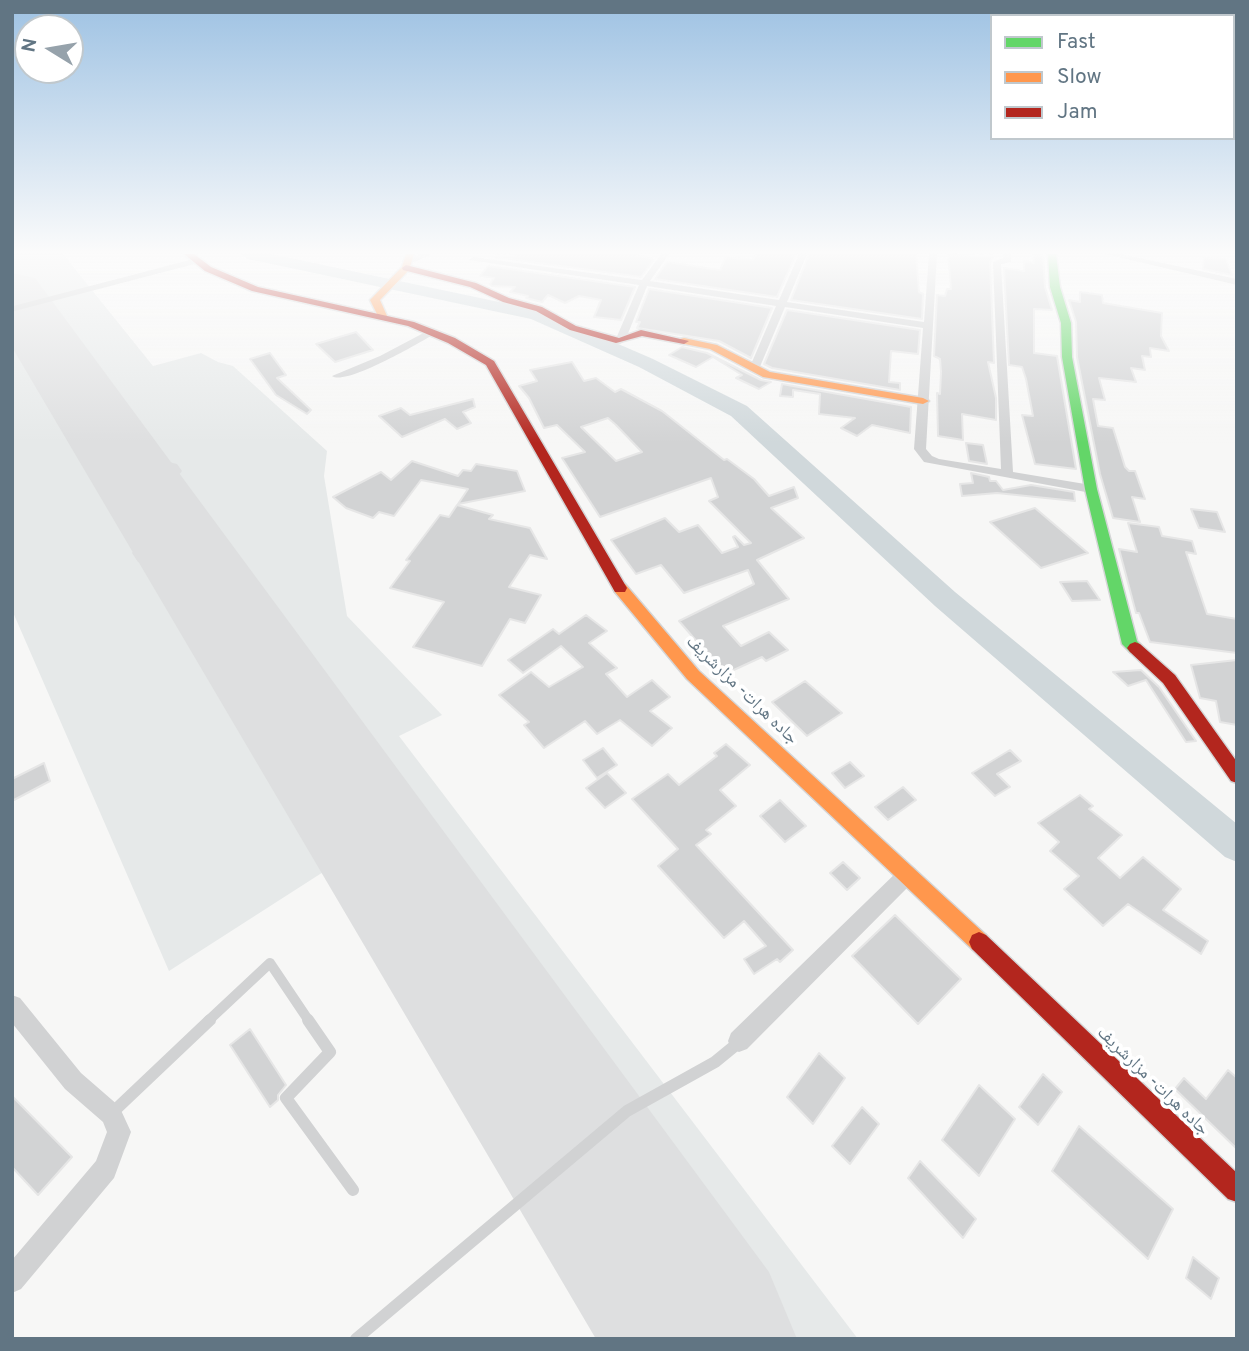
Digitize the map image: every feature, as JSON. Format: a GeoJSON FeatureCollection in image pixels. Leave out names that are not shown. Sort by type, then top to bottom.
{"type":"FeatureCollection","features":[{"type":"Feature","properties":{"kind":"main road","name":"جاده هرات- مزارشریف"},"geometry":{"type":"LineString","coordinates":[[386,317],[433,331],[471,348],[490,363],[625,596],[692,676],[908,874],[1237,1190]]}},
{"type":"Feature","properties":{"kind":"main road"},"geometry":{"type":"LineString","coordinates":[[553,317],[573,328],[620,341],[641,334],[713,347],[767,375],[923,401]]}},
{"type":"Feature","properties":{"kind":"main road"},"geometry":{"type":"LineString","coordinates":[[1064,317],[1067,357],[1091,489],[1130,644],[1169,680],[1237,776]]}},
{"type":"Feature","properties":{"kind":"street"},"geometry":{"type":"LineString","coordinates":[[620,341],[630,317]]}},
{"type":"Feature","properties":{"kind":"street"},"geometry":{"type":"LineString","coordinates":[[754,369],[774,317]]}},
{"type":"Feature","properties":{"kind":"street"},"geometry":{"type":"LineString","coordinates":[[864,317],[928,326]]}},
{"type":"Feature","properties":{"kind":"street"},"geometry":{"type":"LineString","coordinates":[[929,317],[920,449],[928,459],[1091,489]]}},
{"type":"Feature","properties":{"kind":"street"},"geometry":{"type":"LineString","coordinates":[[1000,317],[1007,475]]}},
{"type":"Feature","properties":{"kind":"street"},"geometry":{"type":"LineString","coordinates":[[337,376],[384,358],[433,331]]}},
{"type":"Feature","properties":{"kind":"street"},"geometry":{"type":"LineString","coordinates":[[739,1041],[908,874]]}},
{"type":"Feature","properties":{"kind":"street"},"geometry":{"type":"LineString","coordinates":[[12,1006],[73,1081],[111,1114],[119,1132],[105,1169],[12,1280]]}},
{"type":"Feature","properties":{"kind":"lane"},"geometry":{"type":"LineString","coordinates":[[111,1114],[270,963],[330,1052],[286,1098],[353,1190]]}},
{"type":"Feature","properties":{"kind":"lane"},"geometry":{"type":"LineString","coordinates":[[356,1339],[627,1111],[715,1062],[739,1041]]}},
{"type":"Feature","properties":{"kind":"shaded area"},"geometry":{"type":"Polygon","coordinates":[[[12,317],[114,317],[153,366],[201,353],[233,366],[327,451],[324,476],[347,616],[442,715],[399,736],[858,1339],[609,1339],[331,867],[169,971],[12,610],[12,317]]]}},
{"type":"Feature","properties":{"kind":"building"},"geometry":{"type":"Polygon","coordinates":[[[594,317],[622,317],[621,320],[594,317]]]}},
{"type":"Feature","properties":{"kind":"building"},"geometry":{"type":"Polygon","coordinates":[[[638,317],[768,317],[751,358],[719,341],[637,328],[640,322],[636,322],[638,317]]]}},
{"type":"Feature","properties":{"kind":"building"},"geometry":{"type":"Polygon","coordinates":[[[784,317],[834,317],[920,330],[918,354],[891,351],[889,382],[900,383],[900,390],[772,368],[764,364],[784,317]]]}},
{"type":"Feature","properties":{"kind":"building"},"geometry":{"type":"Polygon","coordinates":[[[936,317],[992,317],[994,363],[988,362],[996,398],[996,420],[962,414],[963,440],[938,436],[937,393],[940,394],[941,372],[940,359],[934,356],[936,317]]]}},
{"type":"Feature","properties":{"kind":"building"},"geometry":{"type":"Polygon","coordinates":[[[1007,317],[1034,317],[1034,353],[1057,356],[1076,469],[1035,464],[1022,415],[1033,416],[1026,379],[1022,367],[1009,365],[1007,317]]]}},
{"type":"Feature","properties":{"kind":"building"},"geometry":{"type":"Polygon","coordinates":[[[1074,317],[1162,317],[1161,336],[1169,351],[1150,348],[1151,357],[1142,356],[1145,370],[1131,368],[1136,382],[1099,378],[1105,400],[1093,399],[1098,426],[1113,428],[1125,467],[1129,471],[1135,471],[1145,499],[1132,497],[1140,522],[1113,518],[1100,474],[1077,357],[1074,317]]]}},
{"type":"Feature","properties":{"kind":"building"},"geometry":{"type":"Polygon","coordinates":[[[356,332],[373,350],[335,362],[316,344],[356,332]]]}},
{"type":"Feature","properties":{"kind":"building"},"geometry":{"type":"Polygon","coordinates":[[[682,347],[707,353],[761,380],[771,382],[759,389],[736,378],[742,375],[713,357],[696,367],[669,355],[682,347]]]}},
{"type":"Feature","properties":{"kind":"building"},"geometry":{"type":"Polygon","coordinates":[[[270,353],[286,375],[277,378],[311,410],[307,414],[276,395],[250,359],[270,353]]]}},
{"type":"Feature","properties":{"kind":"building"},"geometry":{"type":"Polygon","coordinates":[[[572,362],[584,381],[596,378],[615,392],[621,389],[662,411],[724,460],[727,459],[754,479],[769,496],[794,487],[798,498],[771,508],[804,538],[757,560],[789,599],[723,626],[741,646],[769,632],[788,650],[766,661],[762,657],[725,674],[679,621],[754,584],[748,570],[684,593],[661,565],[636,574],[611,540],[665,518],[679,532],[698,525],[722,553],[738,547],[733,537],[735,536],[744,545],[751,543],[709,501],[718,497],[711,478],[600,517],[562,458],[585,452],[557,425],[544,428],[529,398],[519,386],[537,381],[530,370],[572,362]],[[608,418],[581,427],[616,461],[642,452],[608,418]]]}},
{"type":"Feature","properties":{"kind":"building"},"geometry":{"type":"Polygon","coordinates":[[[782,384],[911,407],[910,433],[872,425],[857,436],[841,428],[855,418],[819,414],[820,394],[793,390],[793,397],[780,396],[782,384]]]}},
{"type":"Feature","properties":{"kind":"building"},"geometry":{"type":"Polygon","coordinates":[[[473,399],[475,407],[463,412],[471,423],[457,429],[445,419],[402,437],[379,416],[401,408],[410,415],[473,399]]]}},
{"type":"Feature","properties":{"kind":"building"},"geometry":{"type":"Polygon","coordinates":[[[966,443],[983,445],[987,464],[969,461],[966,443]]]}},
{"type":"Feature","properties":{"kind":"building"},"geometry":{"type":"Polygon","coordinates":[[[412,461],[458,476],[463,470],[471,471],[476,464],[517,471],[525,491],[458,504],[468,489],[421,480],[394,516],[379,512],[373,518],[346,508],[333,497],[381,472],[391,480],[412,461]]]}},
{"type":"Feature","properties":{"kind":"building"},"geometry":{"type":"Polygon","coordinates":[[[971,473],[989,477],[990,481],[996,481],[1003,490],[1031,485],[1074,492],[1075,501],[997,493],[962,496],[960,484],[973,483],[971,473]]]}},
{"type":"Feature","properties":{"kind":"building"},"geometry":{"type":"Polygon","coordinates":[[[457,505],[493,515],[489,519],[530,528],[547,559],[530,555],[509,587],[541,595],[525,623],[510,619],[482,666],[413,647],[444,602],[390,588],[410,561],[406,560],[440,515],[449,517],[457,505]]]}},
{"type":"Feature","properties":{"kind":"building"},"geometry":{"type":"Polygon","coordinates":[[[1035,508],[1088,553],[1041,568],[990,522],[1035,508]]]}},
{"type":"Feature","properties":{"kind":"building"},"geometry":{"type":"Polygon","coordinates":[[[1191,509],[1217,512],[1225,532],[1199,528],[1191,509]]]}},
{"type":"Feature","properties":{"kind":"building"},"geometry":{"type":"Polygon","coordinates":[[[1128,523],[1159,527],[1162,536],[1192,541],[1196,554],[1186,552],[1207,614],[1237,619],[1237,653],[1150,642],[1139,613],[1136,613],[1119,549],[1137,552],[1128,523]]]}},
{"type":"Feature","properties":{"kind":"building"},"geometry":{"type":"Polygon","coordinates":[[[1087,581],[1100,600],[1072,601],[1060,582],[1087,581]]]}},
{"type":"Feature","properties":{"kind":"building"},"geometry":{"type":"Polygon","coordinates":[[[586,615],[607,631],[589,643],[617,668],[606,674],[627,697],[652,680],[670,697],[650,711],[672,728],[652,746],[620,720],[597,734],[585,721],[544,748],[524,725],[529,722],[499,695],[531,672],[549,687],[583,667],[561,646],[523,673],[508,660],[553,629],[559,634],[586,615]]]}},
{"type":"Feature","properties":{"kind":"building"},"geometry":{"type":"Polygon","coordinates":[[[1237,660],[1237,725],[1220,722],[1216,701],[1200,698],[1191,665],[1237,660]]]}},
{"type":"Feature","properties":{"kind":"building"},"geometry":{"type":"Polygon","coordinates":[[[1141,670],[1159,687],[1196,741],[1186,742],[1146,680],[1128,686],[1113,672],[1141,670]]]}},
{"type":"Feature","properties":{"kind":"building"},"geometry":{"type":"Polygon","coordinates":[[[805,681],[842,713],[807,736],[772,702],[805,681]]]}},
{"type":"Feature","properties":{"kind":"building"},"geometry":{"type":"Polygon","coordinates":[[[726,744],[750,765],[720,790],[736,806],[706,830],[711,834],[696,845],[793,950],[780,962],[777,959],[754,974],[744,959],[766,946],[744,921],[724,938],[658,866],[678,849],[632,799],[668,774],[679,785],[717,756],[714,753],[726,744]]]}},
{"type":"Feature","properties":{"kind":"building"},"geometry":{"type":"Polygon","coordinates":[[[603,748],[617,765],[597,778],[583,760],[603,748]]]}},
{"type":"Feature","properties":{"kind":"building"},"geometry":{"type":"Polygon","coordinates":[[[1010,750],[1021,761],[997,774],[1010,787],[995,796],[972,773],[1010,750]]]}},
{"type":"Feature","properties":{"kind":"building"},"geometry":{"type":"Polygon","coordinates":[[[850,762],[864,776],[845,788],[832,773],[850,762]]]}},
{"type":"Feature","properties":{"kind":"building"},"geometry":{"type":"Polygon","coordinates":[[[44,763],[50,781],[12,801],[12,779],[44,763]]]}},
{"type":"Feature","properties":{"kind":"building"},"geometry":{"type":"Polygon","coordinates":[[[607,773],[626,793],[605,808],[586,788],[607,773]]]}},
{"type":"Feature","properties":{"kind":"building"},"geometry":{"type":"Polygon","coordinates":[[[903,787],[916,800],[888,820],[875,807],[903,787]]]}},
{"type":"Feature","properties":{"kind":"building"},"geometry":{"type":"Polygon","coordinates":[[[1080,795],[1093,806],[1089,809],[1122,835],[1098,858],[1120,878],[1143,857],[1181,889],[1163,910],[1208,941],[1201,954],[1128,904],[1103,926],[1064,889],[1079,876],[1050,851],[1059,842],[1038,823],[1080,795]]]}},
{"type":"Feature","properties":{"kind":"building"},"geometry":{"type":"Polygon","coordinates":[[[780,800],[806,826],[785,842],[760,816],[780,800]]]}},
{"type":"Feature","properties":{"kind":"building"},"geometry":{"type":"Polygon","coordinates":[[[843,862],[860,878],[847,890],[830,873],[843,862]]]}},
{"type":"Feature","properties":{"kind":"building"},"geometry":{"type":"Polygon","coordinates":[[[895,915],[961,979],[918,1024],[852,956],[895,915]]]}},
{"type":"Feature","properties":{"kind":"building"},"geometry":{"type":"Polygon","coordinates":[[[250,1029],[286,1085],[278,1095],[278,1100],[270,1107],[230,1045],[250,1029]]]}},
{"type":"Feature","properties":{"kind":"building"},"geometry":{"type":"Polygon","coordinates":[[[819,1053],[845,1078],[813,1124],[787,1097],[819,1053]]]}},
{"type":"Feature","properties":{"kind":"building"},"geometry":{"type":"Polygon","coordinates":[[[1228,1070],[1237,1078],[1237,1149],[1175,1089],[1184,1078],[1206,1099],[1228,1070]]]}},
{"type":"Feature","properties":{"kind":"building"},"geometry":{"type":"Polygon","coordinates":[[[1043,1074],[1062,1092],[1038,1125],[1019,1107],[1043,1074]]]}},
{"type":"Feature","properties":{"kind":"building"},"geometry":{"type":"Polygon","coordinates":[[[979,1085],[1015,1119],[979,1176],[942,1140],[979,1085]]]}},
{"type":"Feature","properties":{"kind":"building"},"geometry":{"type":"Polygon","coordinates":[[[12,1096],[72,1157],[38,1195],[12,1167],[12,1096]]]}},
{"type":"Feature","properties":{"kind":"building"},"geometry":{"type":"Polygon","coordinates":[[[862,1107],[879,1124],[850,1164],[832,1146],[862,1107]]]}},
{"type":"Feature","properties":{"kind":"building"},"geometry":{"type":"Polygon","coordinates":[[[1079,1126],[1173,1209],[1148,1259],[1052,1171],[1079,1126]]]}},
{"type":"Feature","properties":{"kind":"building"},"geometry":{"type":"Polygon","coordinates":[[[920,1161],[976,1219],[963,1238],[908,1178],[920,1161]]]}},
{"type":"Feature","properties":{"kind":"building"},"geometry":{"type":"Polygon","coordinates":[[[1193,1257],[1219,1278],[1211,1299],[1186,1278],[1193,1257]]]}},
{"type":"Feature","properties":{"kind":"waterway"},"geometry":{"type":"LineString","coordinates":[[541,317],[646,363],[739,411],[945,599],[1237,846]]}},
{"type":"Feature","properties":{"kind":"taxiway"},"geometry":{"type":"LineString","coordinates":[[138,481],[165,471]]}},
{"type":"Feature","properties":{"kind":"taxiway"},"geometry":{"type":"LineString","coordinates":[[151,553],[178,542]]}},
{"type":"Feature","properties":{"kind":"runway"},"geometry":{"type":"LineString","coordinates":[[29,317],[702,1339]]}},
{"type":"Feature","properties":{"kind":"traffic: fast"},"geometry":{"type":"LineString","coordinates":[[1064,317],[1067,357],[1091,489],[1130,644],[1135,648]]}},
{"type":"Feature","properties":{"kind":"traffic: slow"},"geometry":{"type":"LineString","coordinates":[[684,341],[713,347],[767,375],[923,401]]}},
{"type":"Feature","properties":{"kind":"traffic: slow"},"geometry":{"type":"LineString","coordinates":[[620,588],[693,675],[979,942]]}},
{"type":"Feature","properties":{"kind":"traffic: jam"},"geometry":{"type":"LineString","coordinates":[[386,317],[451,340],[490,363],[620,588]]}},
{"type":"Feature","properties":{"kind":"traffic: jam"},"geometry":{"type":"LineString","coordinates":[[553,317],[573,328],[620,341],[641,333],[684,341]]}},
{"type":"Feature","properties":{"kind":"traffic: jam"},"geometry":{"type":"LineString","coordinates":[[1135,648],[1169,679],[1237,776]]}},
{"type":"Feature","properties":{"kind":"traffic: jam"},"geometry":{"type":"LineString","coordinates":[[979,942],[1237,1190]]}}]}
